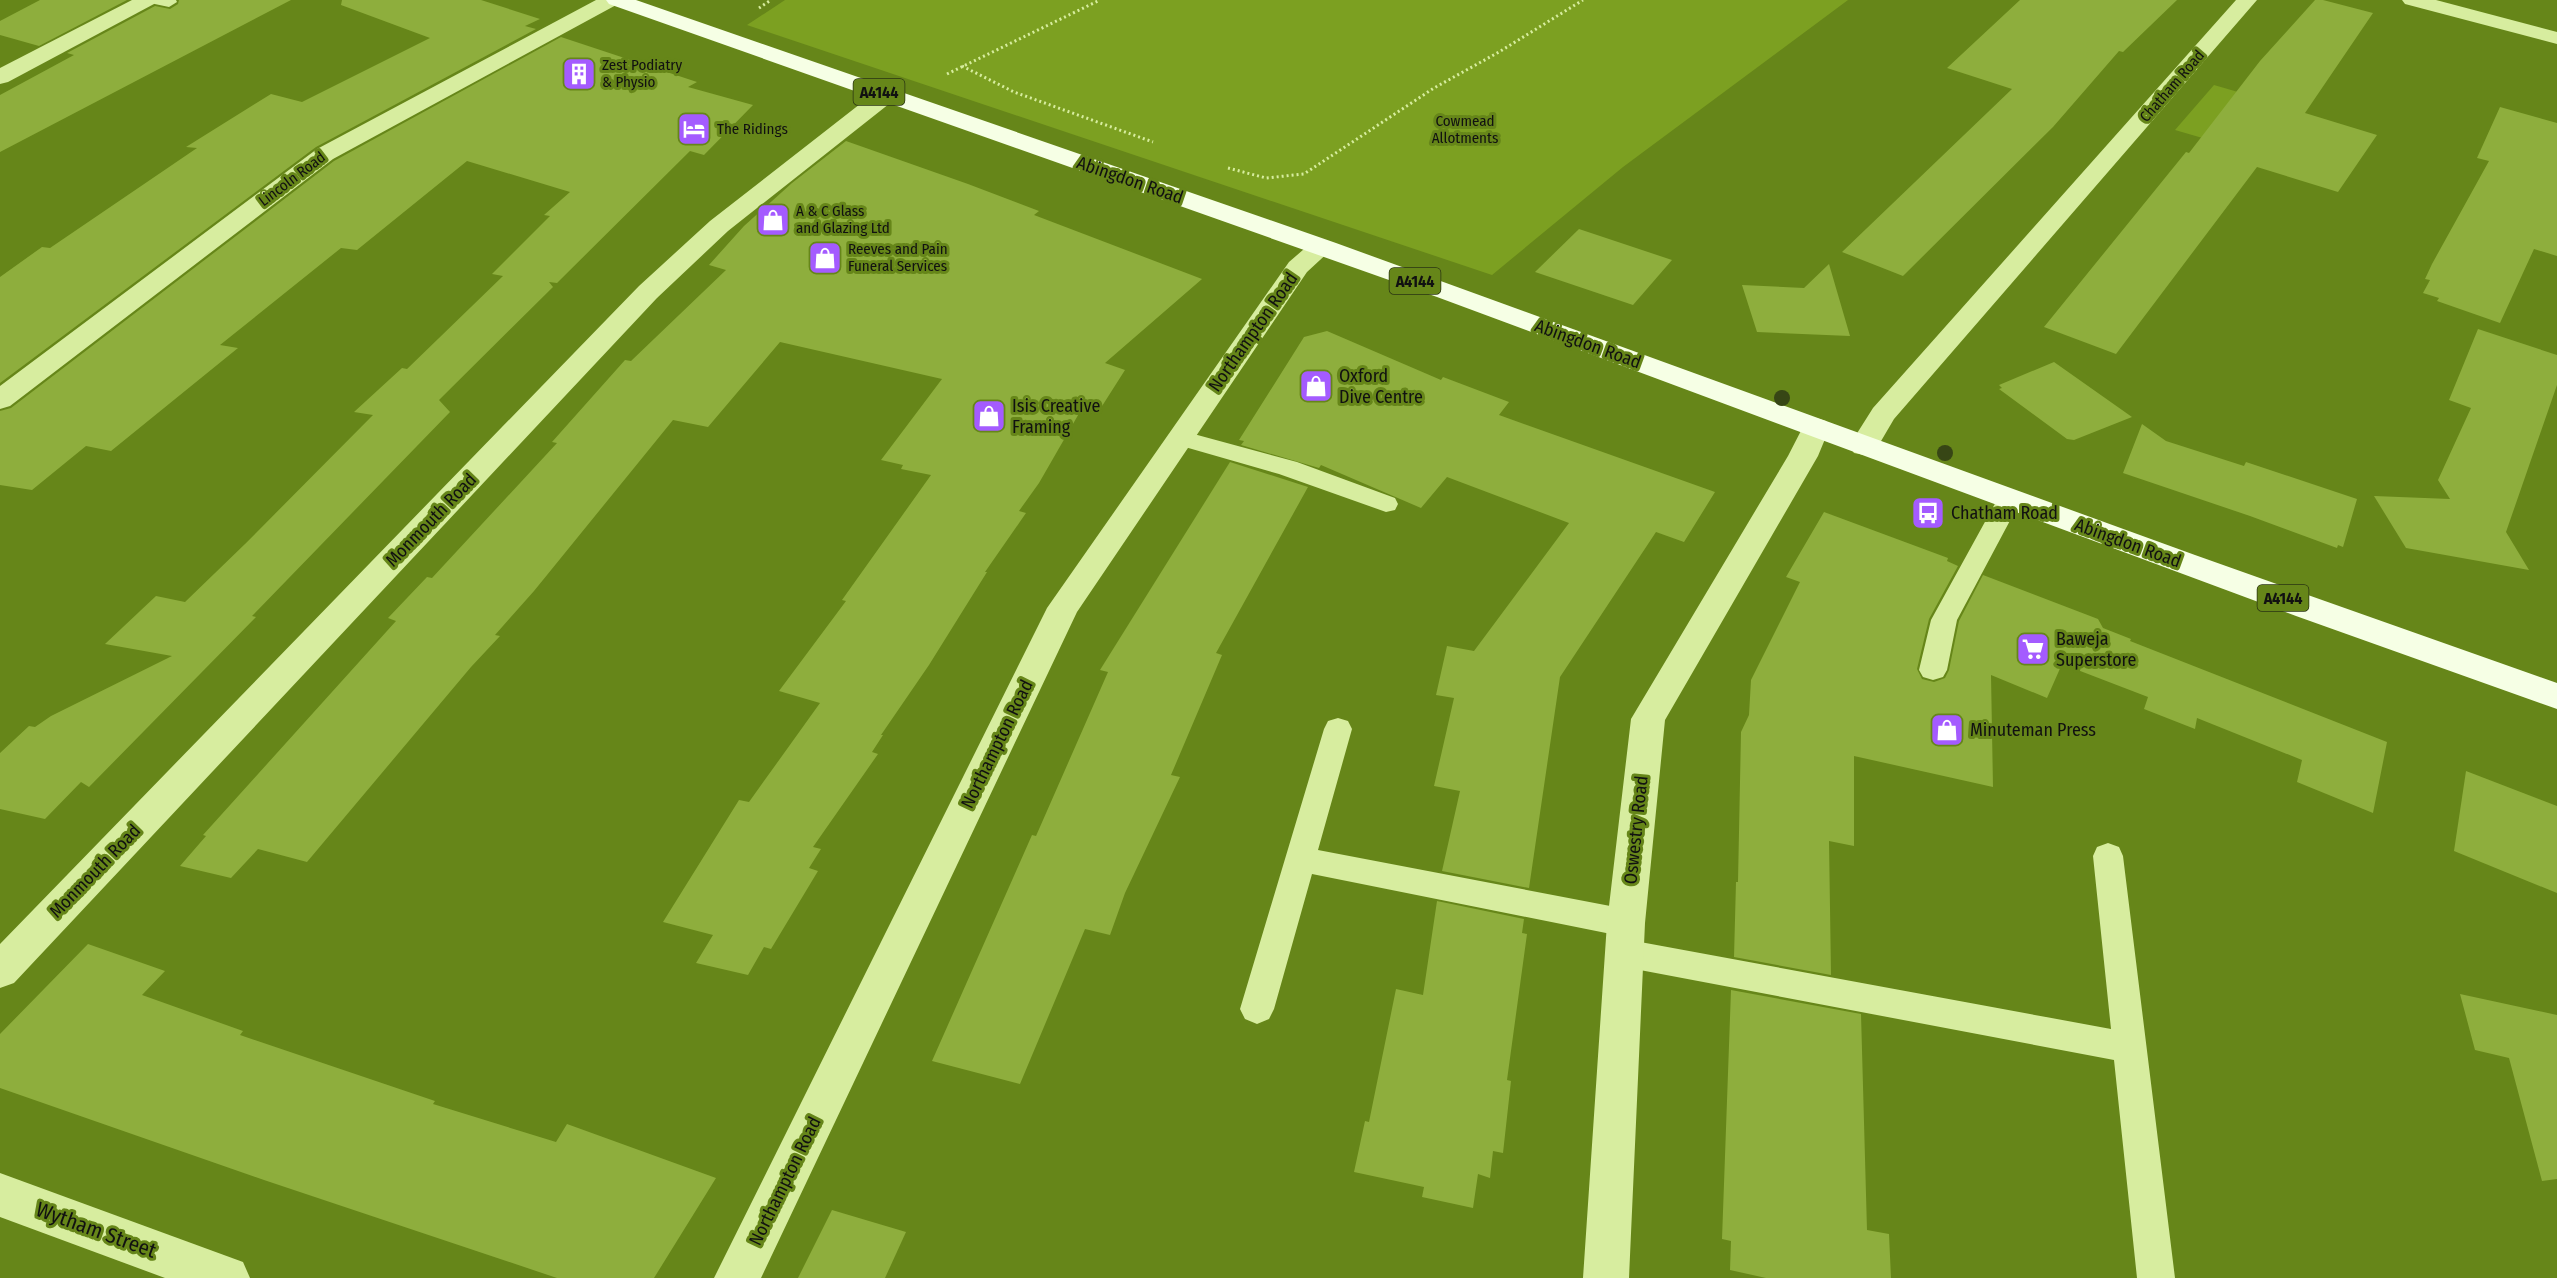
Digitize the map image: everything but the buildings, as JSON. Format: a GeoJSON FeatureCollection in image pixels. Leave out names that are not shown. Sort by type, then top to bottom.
{"type":"FeatureCollection","features":[{"type":"Feature","properties":{"kind":"main road","name":"Abingdon Road"},"geometry":{"type":"LineString","coordinates":[[613,0],[1320,248],[1816,427],[2009,500],[2557,696]]}},
{"type":"Feature","properties":{"kind":"street"},"geometry":{"type":"LineString","coordinates":[[0,78],[147,0]]}},
{"type":"Feature","properties":{"kind":"street","name":"Lincoln Road"},"geometry":{"type":"LineString","coordinates":[[0,400],[325,154],[613,0]]}},
{"type":"Feature","properties":{"kind":"street","name":"Chatham Road"},"geometry":{"type":"LineString","coordinates":[[1864,446],[1883,414],[2247,0]]}},
{"type":"Feature","properties":{"kind":"street"},"geometry":{"type":"LineString","coordinates":[[2412,0],[2470,8],[2557,38]]}},
{"type":"Feature","properties":{"kind":"street","name":"Monmouth Road"},"geometry":{"type":"LineString","coordinates":[[0,971],[648,292],[719,226],[886,95]]}},
{"type":"Feature","properties":{"kind":"street","name":"Northampton Road"},"geometry":{"type":"LineString","coordinates":[[737,1278],[1063,608],[1298,267],[1320,248]]}},
{"type":"Feature","properties":{"kind":"street","name":"Oswestry Road"},"geometry":{"type":"LineString","coordinates":[[1606,1278],[1625,938],[1648,719],[1803,456],[1816,427]]}},
{"type":"Feature","properties":{"kind":"street","name":"Wytham Street"},"geometry":{"type":"LineString","coordinates":[[0,1195],[226,1278]]}},
{"type":"Feature","properties":{"kind":"lane"},"geometry":{"type":"LineString","coordinates":[[1179,438],[1288,468],[1386,504]]}},
{"type":"Feature","properties":{"kind":"lane"},"geometry":{"type":"LineString","coordinates":[[1933,670],[1944,620],[2009,500]]}},
{"type":"Feature","properties":{"kind":"lane"},"geometry":{"type":"LineString","coordinates":[[1257,1009],[1338,729]]}},
{"type":"Feature","properties":{"kind":"lane"},"geometry":{"type":"LineString","coordinates":[[2108,856],[2156,1278]]}},
{"type":"Feature","properties":{"kind":"lane"},"geometry":{"type":"LineString","coordinates":[[1301,859],[1625,938],[2130,1048]]}},
{"type":"Feature","properties":{"kind":"path"},"geometry":{"type":"LineString","coordinates":[[944,76],[1100,0]]}},
{"type":"Feature","properties":{"kind":"path"},"geometry":{"type":"LineString","coordinates":[[1220,166],[1263,180],[1281,180],[1304,174],[1434,88],[1499,52],[1583,0]]}},
{"type":"Feature","properties":{"kind":"path"},"geometry":{"type":"LineString","coordinates":[[962,66],[1014,92],[1156,143]]}},
{"type":"Feature","properties":{"kind":"green space","name":"Cowmead Allotments"},"geometry":{"type":"Polygon","coordinates":[[[785,0],[1848,0],[1623,167],[1492,275],[747,25],[785,0]]]}},
{"type":"Feature","properties":{"kind":"green space"},"geometry":{"type":"Polygon","coordinates":[[[2214,85],[2286,106],[2254,153],[2175,130],[2214,85]]]}},
{"type":"Feature","properties":{"kind":"place","name":"Zest Podiatry & Physio"},"geometry":{"type":"Point","coordinates":[579,74]}},
{"type":"Feature","properties":{"kind":"place","name":"The Ridings"},"geometry":{"type":"Point","coordinates":[694,129]}},
{"type":"Feature","properties":{"kind":"place","name":"A & C Glass and Glazing Ltd"},"geometry":{"type":"Point","coordinates":[773,220]}},
{"type":"Feature","properties":{"kind":"place","name":"Reeves and Pain Funeral Services"},"geometry":{"type":"Point","coordinates":[825,258]}},
{"type":"Feature","properties":{"kind":"place","name":"Oxford Dive Centre"},"geometry":{"type":"Point","coordinates":[1316,386]}},
{"type":"Feature","properties":{"kind":"place","name":"Isis Creative Framing"},"geometry":{"type":"Point","coordinates":[989,416]}},
{"type":"Feature","properties":{"kind":"place","name":"Chatham Road"},"geometry":{"type":"Point","coordinates":[1928,513]}},
{"type":"Feature","properties":{"kind":"place","name":"Baweja Superstore"},"geometry":{"type":"Point","coordinates":[2033,649]}},
{"type":"Feature","properties":{"kind":"place","name":"Minuteman Press"},"geometry":{"type":"Point","coordinates":[1947,730]}}]}
